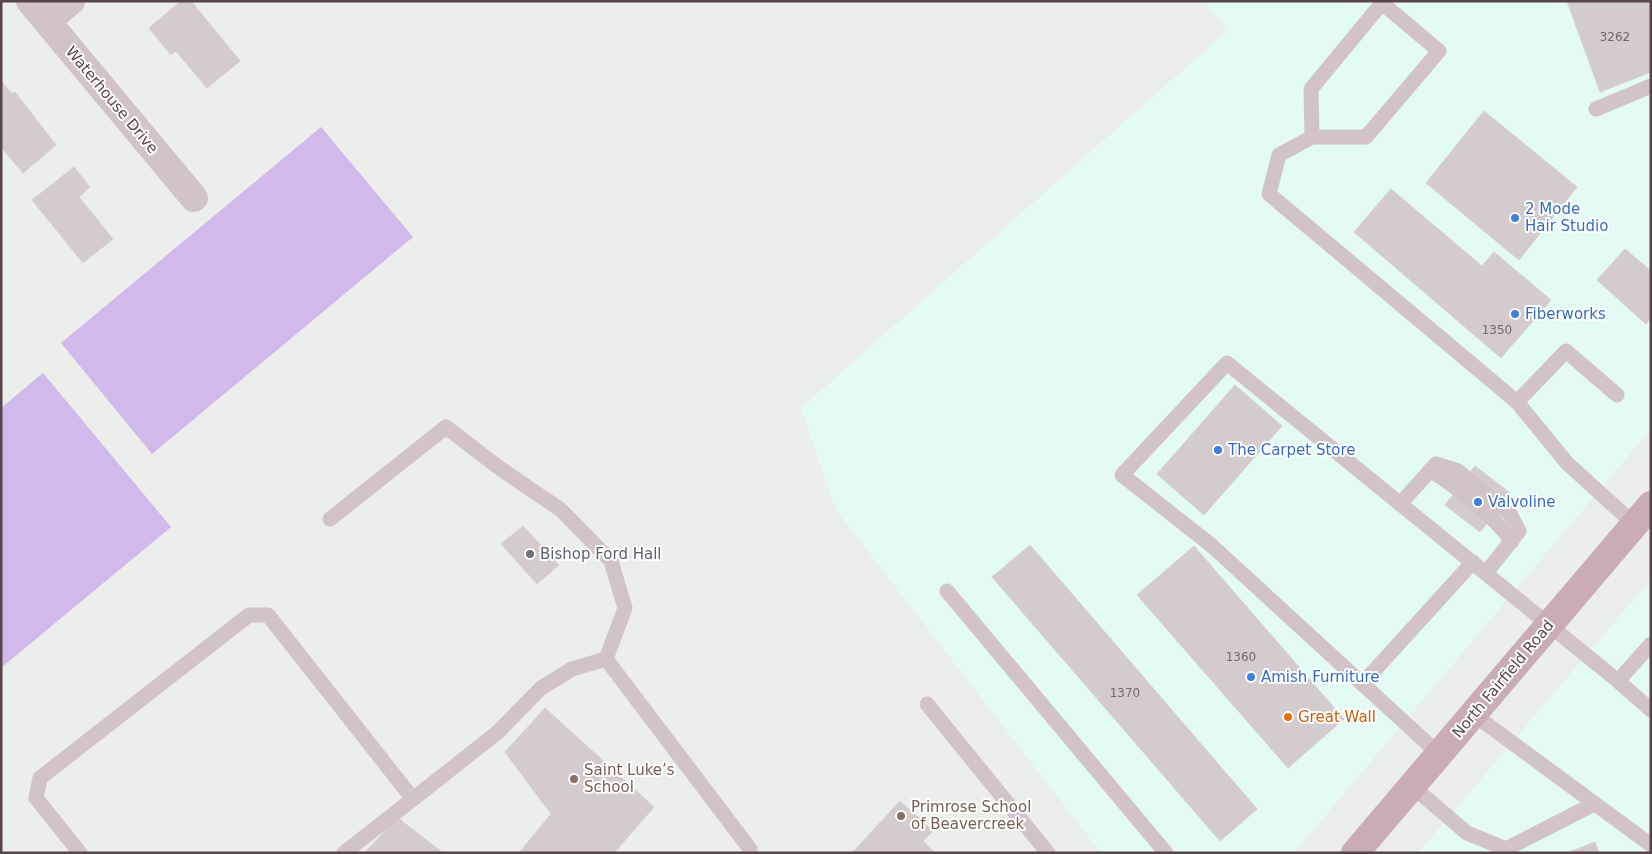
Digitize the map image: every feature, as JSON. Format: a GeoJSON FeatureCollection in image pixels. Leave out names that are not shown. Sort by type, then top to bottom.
{"type":"FeatureCollection","features":[{"type":"Feature","properties":{"kind":"main road","name":"North Fairfield Road"},"geometry":{"type":"LineString","coordinates":[[1355,853],[1642,515]]}},
{"type":"Feature","properties":{"kind":"street"},"geometry":{"type":"LineString","coordinates":[[38,11],[71,1]]}},
{"type":"Feature","properties":{"kind":"street","name":"Waterhouse Drive"},"geometry":{"type":"LineString","coordinates":[[38,11],[194,198]]}},
{"type":"Feature","properties":{"kind":"lane"},"geometry":{"type":"LineString","coordinates":[[1312,136],[1311,89],[1382,3],[1438,51],[1366,137],[1312,136],[1279,155],[1270,194],[1516,402],[1567,463],[1642,515]]}},
{"type":"Feature","properties":{"kind":"lane"},"geometry":{"type":"LineString","coordinates":[[1596,109],[1651,86]]}},
{"type":"Feature","properties":{"kind":"lane"},"geometry":{"type":"LineString","coordinates":[[1516,402],[1566,351],[1617,396]]}},
{"type":"Feature","properties":{"kind":"lane"},"geometry":{"type":"LineString","coordinates":[[1439,754],[1211,546],[1122,475],[1227,363],[1549,624],[1651,710]]}},
{"type":"Feature","properties":{"kind":"lane"},"geometry":{"type":"LineString","coordinates":[[330,519],[446,427],[498,467],[561,510],[612,561],[625,608],[606,659]]}},
{"type":"Feature","properties":{"kind":"lane"},"geometry":{"type":"LineString","coordinates":[[1400,504],[1436,464],[1458,471],[1510,514],[1519,531],[1486,573]]}},
{"type":"Feature","properties":{"kind":"lane"},"geometry":{"type":"LineString","coordinates":[[1362,684],[1473,562]]}},
{"type":"Feature","properties":{"kind":"lane"},"geometry":{"type":"LineString","coordinates":[[947,591],[1166,853]]}},
{"type":"Feature","properties":{"kind":"lane"},"geometry":{"type":"LineString","coordinates":[[80,853],[36,798],[40,778],[249,615],[268,615],[413,799]]}},
{"type":"Feature","properties":{"kind":"lane"},"geometry":{"type":"LineString","coordinates":[[1618,681],[1651,644]]}},
{"type":"Feature","properties":{"kind":"lane"},"geometry":{"type":"LineString","coordinates":[[344,853],[498,732],[540,688],[572,669],[606,659]]}},
{"type":"Feature","properties":{"kind":"lane"},"geometry":{"type":"LineString","coordinates":[[606,659],[750,849],[750,853]]}},
{"type":"Feature","properties":{"kind":"lane"},"geometry":{"type":"LineString","coordinates":[[927,704],[1048,853]]}},
{"type":"Feature","properties":{"kind":"lane"},"geometry":{"type":"LineString","coordinates":[[1473,714],[1651,845]]}},
{"type":"Feature","properties":{"kind":"lane"},"geometry":{"type":"LineString","coordinates":[[1412,786],[1467,833],[1506,849],[1594,804]]}},
{"type":"Feature","properties":{"kind":"shaded area"},"geometry":{"type":"Polygon","coordinates":[[[1204,1],[1651,1],[1651,429],[1294,853],[1101,853],[836,510],[801,408],[1228,30],[1204,1]]]}},
{"type":"Feature","properties":{"kind":"shaded area"},"geometry":{"type":"Polygon","coordinates":[[[321,127],[413,237],[152,454],[61,343],[321,127]]]}},
{"type":"Feature","properties":{"kind":"shaded area"},"geometry":{"type":"Polygon","coordinates":[[[43,373],[171,527],[1,668],[1,408],[43,373]]]}},
{"type":"Feature","properties":{"kind":"shaded area"},"geometry":{"type":"Polygon","coordinates":[[[1651,579],[1651,853],[1418,853],[1651,579]]]}},
{"type":"Feature","properties":{"kind":"building"},"geometry":{"type":"Polygon","coordinates":[[[181,1],[191,1],[240,61],[207,88],[176,51],[171,55],[149,28],[181,1]]]}},
{"type":"Feature","properties":{"kind":"building"},"geometry":{"type":"Polygon","coordinates":[[[1567,1],[1651,1],[1651,72],[1600,92],[1567,1]]]}},
{"type":"Feature","properties":{"kind":"building"},"geometry":{"type":"Polygon","coordinates":[[[1,81],[12,94],[15,92],[56,145],[23,173],[1,147],[1,81]]]}},
{"type":"Feature","properties":{"kind":"building"},"geometry":{"type":"Polygon","coordinates":[[[1484,111],[1577,187],[1519,260],[1426,183],[1484,111]]]}},
{"type":"Feature","properties":{"kind":"building"},"geometry":{"type":"Polygon","coordinates":[[[74,167],[90,187],[79,197],[113,239],[83,263],[32,200],[74,167]]]}},
{"type":"Feature","properties":{"kind":"building"},"geometry":{"type":"Polygon","coordinates":[[[1391,189],[1482,266],[1494,252],[1551,300],[1501,358],[1354,232],[1391,189]]]}},
{"type":"Feature","properties":{"kind":"building"},"geometry":{"type":"Polygon","coordinates":[[[1625,249],[1651,271],[1651,318],[1646,324],[1597,280],[1625,249]]]}},
{"type":"Feature","properties":{"kind":"building"},"geometry":{"type":"Polygon","coordinates":[[[1235,385],[1282,426],[1204,515],[1157,474],[1235,385]]]}},
{"type":"Feature","properties":{"kind":"building"},"geometry":{"type":"Polygon","coordinates":[[[1475,466],[1510,493],[1480,532],[1445,505],[1475,466]]]}},
{"type":"Feature","properties":{"kind":"building","name":"Bishop Ford Hall"},"geometry":{"type":"Polygon","coordinates":[[[523,526],[559,565],[537,584],[501,544],[523,526]]]}},
{"type":"Feature","properties":{"kind":"building"},"geometry":{"type":"Polygon","coordinates":[[[1030,545],[1257,809],[1220,841],[992,577],[1030,545]]]}},
{"type":"Feature","properties":{"kind":"building"},"geometry":{"type":"Polygon","coordinates":[[[1194,546],[1344,719],[1288,768],[1137,595],[1194,546]]]}},
{"type":"Feature","properties":{"kind":"building","name":"Saint Luke’s School"},"geometry":{"type":"Polygon","coordinates":[[[545,708],[654,807],[614,853],[519,853],[551,814],[505,752],[545,708]]]}},
{"type":"Feature","properties":{"kind":"building","name":"Primrose School of Beavercreek"},"geometry":{"type":"Polygon","coordinates":[[[900,801],[933,831],[923,841],[935,853],[852,853],[900,801]]]}},
{"type":"Feature","properties":{"kind":"building"},"geometry":{"type":"Polygon","coordinates":[[[398,818],[443,853],[364,853],[398,818]]]}},
{"type":"Feature","properties":{"kind":"building"},"geometry":{"type":"Polygon","coordinates":[[[1595,842],[1599,853],[1567,853],[1595,842]]]}},
{"type":"Feature","properties":{"kind":"place","name":"2 Mode Hair Studio"},"geometry":{"type":"Point","coordinates":[1515,218]}},
{"type":"Feature","properties":{"kind":"place","name":"Fiberworks"},"geometry":{"type":"Point","coordinates":[1515,314]}},
{"type":"Feature","properties":{"kind":"place","name":"The Carpet Store"},"geometry":{"type":"Point","coordinates":[1218,450]}},
{"type":"Feature","properties":{"kind":"place","name":"Valvoline"},"geometry":{"type":"Point","coordinates":[1478,502]}},
{"type":"Feature","properties":{"kind":"place","name":"Bishop Ford Hall"},"geometry":{"type":"Point","coordinates":[530,554]}},
{"type":"Feature","properties":{"kind":"place","name":"Amish Furniture"},"geometry":{"type":"Point","coordinates":[1251,677]}},
{"type":"Feature","properties":{"kind":"place","name":"Great Wall"},"geometry":{"type":"Point","coordinates":[1288,717]}},
{"type":"Feature","properties":{"kind":"place","name":"Saint Luke’s School"},"geometry":{"type":"Point","coordinates":[574,779]}},
{"type":"Feature","properties":{"kind":"place","name":"Primrose School of Beavercreek"},"geometry":{"type":"Point","coordinates":[901,816]}}]}
